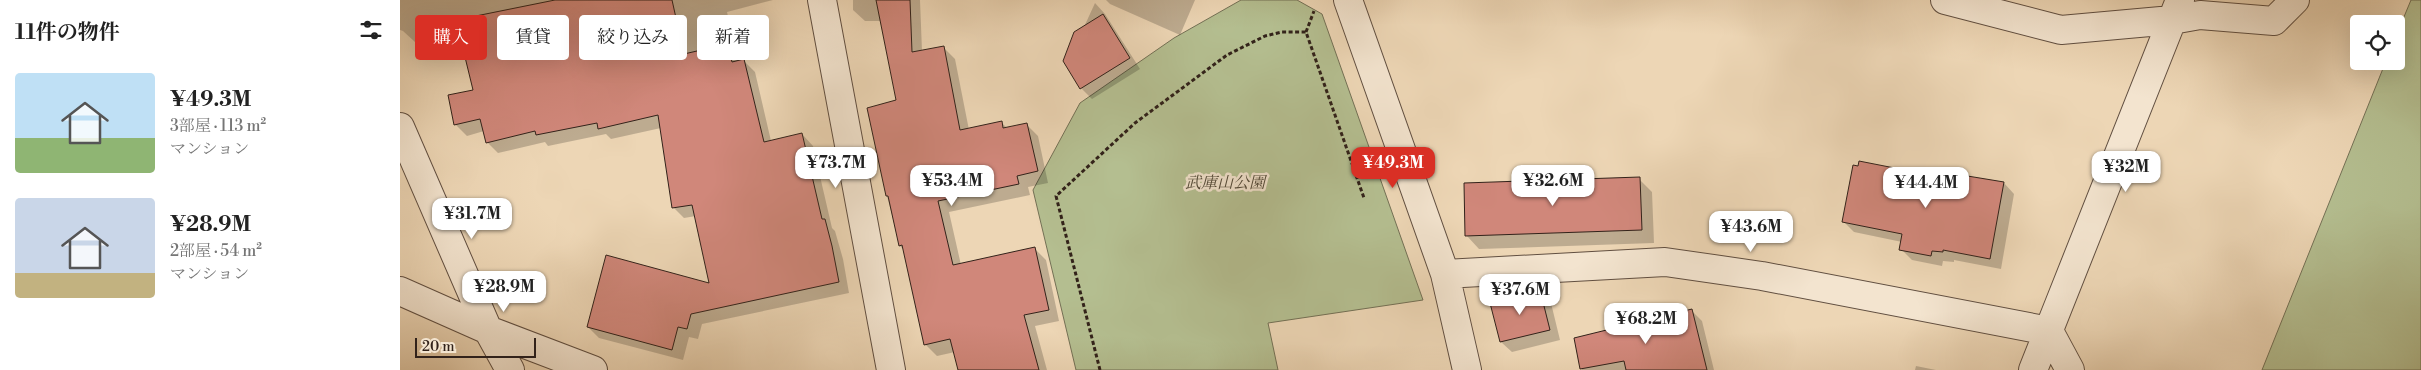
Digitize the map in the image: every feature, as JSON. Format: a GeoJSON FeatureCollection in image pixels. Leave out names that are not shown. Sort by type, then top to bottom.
{"type":"FeatureCollection","features":[{"type":"Feature","properties":{"kind":"street"},"geometry":{"type":"LineString","coordinates":[[822,0],[891,370]]}},
{"type":"Feature","properties":{"kind":"street"},"geometry":{"type":"LineString","coordinates":[[1348,0],[1445,274],[1467,370]]}},
{"type":"Feature","properties":{"kind":"street"},"geometry":{"type":"LineString","coordinates":[[1945,0],[2061,30],[2176,10],[2200,15],[2274,21],[2295,0]]}},
{"type":"Feature","properties":{"kind":"street"},"geometry":{"type":"LineString","coordinates":[[2033,370],[2176,10]]}},
{"type":"Feature","properties":{"kind":"street"},"geometry":{"type":"LineString","coordinates":[[400,127],[488,330],[510,370]]}},
{"type":"Feature","properties":{"kind":"street"},"geometry":{"type":"LineString","coordinates":[[1445,274],[1665,262],[1762,276],[2049,331]]}},
{"type":"Feature","properties":{"kind":"street"},"geometry":{"type":"LineString","coordinates":[[400,291],[488,330],[593,370]]}},
{"type":"Feature","properties":{"kind":"street"},"geometry":{"type":"LineString","coordinates":[[2049,331],[2070,370]]}},
{"type":"Feature","properties":{"kind":"path"},"geometry":{"type":"LineString","coordinates":[[1316,8],[1306,32],[1364,198]]}},
{"type":"Feature","properties":{"kind":"path"},"geometry":{"type":"LineString","coordinates":[[1100,370],[1056,196],[1135,123],[1226,55],[1265,36],[1282,32],[1306,32]]}},
{"type":"Feature","properties":{"kind":"green space","name":"武庫山公園"},"geometry":{"type":"Polygon","coordinates":[[[1241,0],[1297,0],[1322,14],[1423,300],[1268,323],[1278,370],[1076,370],[1033,190],[1080,103],[1174,38],[1241,0]]]}},
{"type":"Feature","properties":{"kind":"green space"},"geometry":{"type":"Polygon","coordinates":[[[2411,0],[2421,0],[2421,370],[2262,370],[2382,70],[2405,70],[2405,15],[2411,0]]]}},
{"type":"Feature","properties":{"kind":"building"},"geometry":{"type":"Polygon","coordinates":[[[555,0],[672,0],[675,15],[579,15],[579,60],[687,60],[687,53],[697,51],[697,60],[731,60],[732,62],[744,60],[764,142],[802,133],[822,219],[825,219],[832,246],[839,282],[691,314],[687,329],[678,327],[672,350],[587,327],[606,255],[709,283],[692,205],[672,208],[658,115],[598,129],[597,123],[536,135],[535,131],[486,143],[480,119],[454,125],[448,95],[473,90],[466,60],[487,60],[487,15],[481,15],[555,0]]]}},
{"type":"Feature","properties":{"kind":"building"},"geometry":{"type":"Polygon","coordinates":[[[876,0],[910,0],[912,52],[944,46],[960,130],[1002,121],[1003,128],[1027,123],[1038,171],[1017,176],[1019,184],[938,201],[953,265],[1035,247],[1049,310],[1024,315],[1039,370],[958,370],[950,339],[924,345],[902,245],[899,246],[888,196],[886,196],[867,108],[896,100],[876,0]]]}},
{"type":"Feature","properties":{"kind":"building"},"geometry":{"type":"Polygon","coordinates":[[[1103,14],[1130,58],[1080,89],[1063,61],[1074,32],[1103,14]]]}},
{"type":"Feature","properties":{"kind":"building"},"geometry":{"type":"Polygon","coordinates":[[[1859,161],[1930,175],[1931,170],[2004,182],[1990,259],[1943,250],[1943,252],[1932,251],[1931,256],[1899,250],[1902,234],[1842,222],[1853,165],[1858,166],[1859,161]]]}},
{"type":"Feature","properties":{"kind":"building"},"geometry":{"type":"Polygon","coordinates":[[[1640,177],[1642,230],[1465,236],[1464,183],[1640,177]]]}},
{"type":"Feature","properties":{"kind":"building"},"geometry":{"type":"Polygon","coordinates":[[[1540,290],[1550,330],[1500,342],[1490,303],[1540,290]]]}},
{"type":"Feature","properties":{"kind":"building"},"geometry":{"type":"Polygon","coordinates":[[[1692,309],[1707,370],[1626,370],[1624,361],[1580,369],[1574,338],[1692,309]]]}}]}
